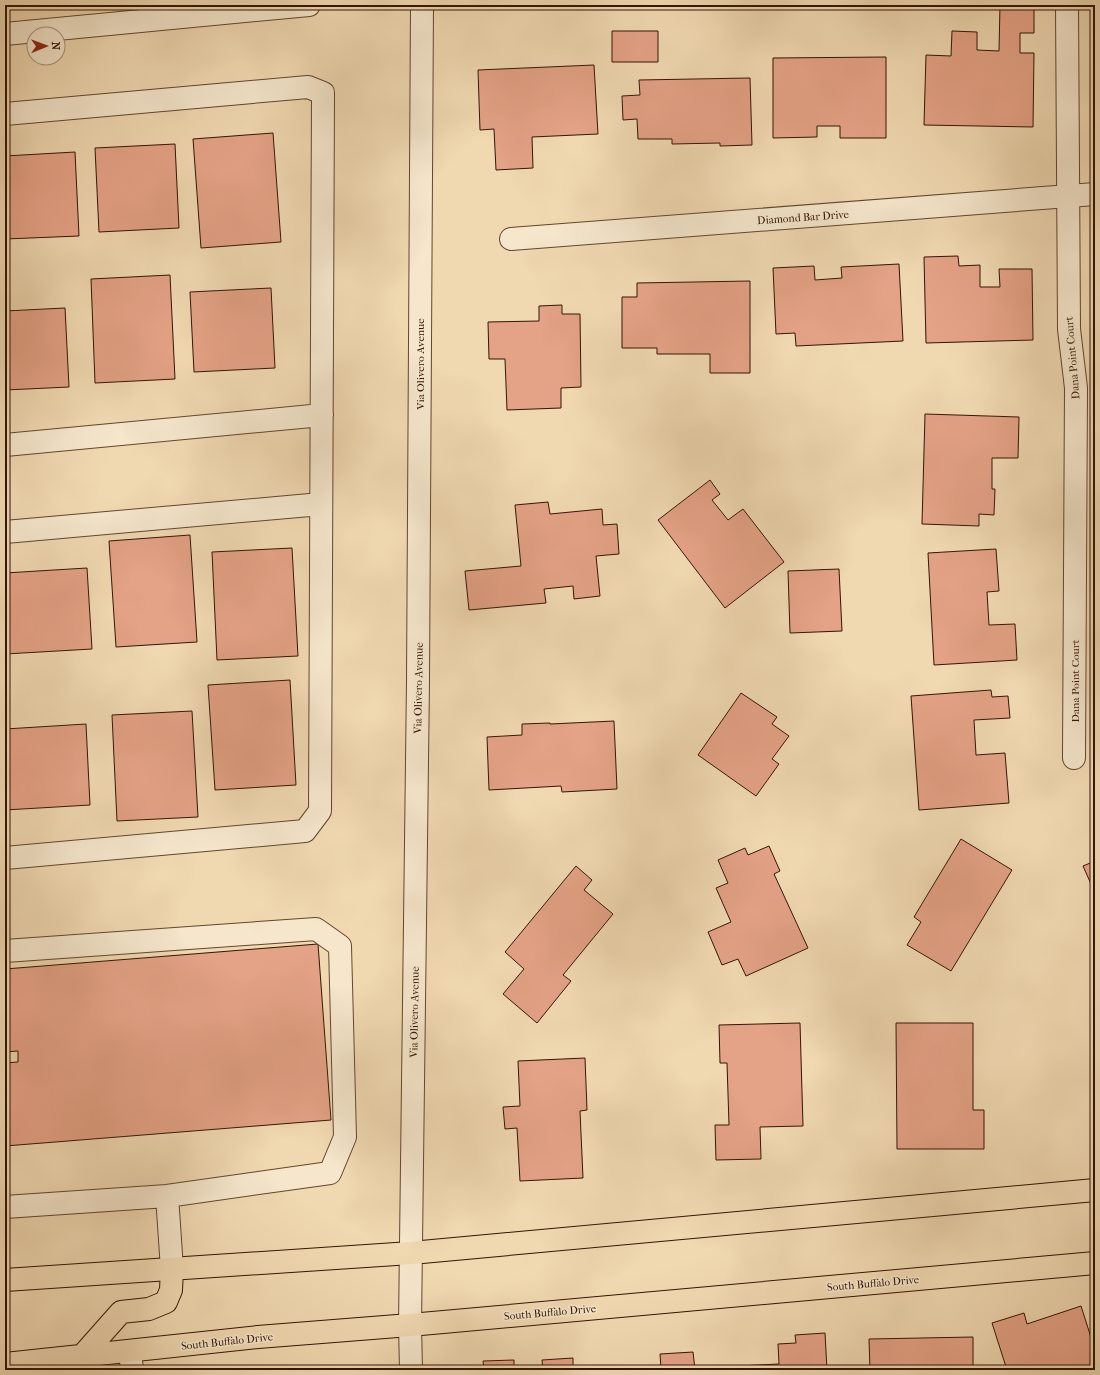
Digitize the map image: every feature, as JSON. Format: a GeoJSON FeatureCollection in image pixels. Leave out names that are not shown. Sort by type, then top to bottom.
{"type":"FeatureCollection","features":[{"type":"Feature","properties":{"kind":"main road"},"geometry":{"type":"LineString","coordinates":[[5,1280],[411,1253],[1095,1190]]}},
{"type":"Feature","properties":{"kind":"main road","name":"South Buffalo Drive"},"geometry":{"type":"LineString","coordinates":[[5,1364],[82,1356],[131,1360],[258,1337],[410,1325],[1095,1263]]}},
{"type":"Feature","properties":{"kind":"main road"},"geometry":{"type":"LineString","coordinates":[[82,1356],[121,1312],[149,1309],[166,1302],[171,1290],[172,1269]]}},
{"type":"Feature","properties":{"kind":"street"},"geometry":{"type":"LineString","coordinates":[[5,34],[309,5]]}},
{"type":"Feature","properties":{"kind":"street","name":"Via Olivero Avenue"},"geometry":{"type":"LineString","coordinates":[[411,1370],[410,1325],[418,673],[422,5]]}},
{"type":"Feature","properties":{"kind":"street","name":"Dana Point Court"},"geometry":{"type":"LineString","coordinates":[[1067,5],[1069,329],[1076,388],[1074,758]]}},
{"type":"Feature","properties":{"kind":"street"},"geometry":{"type":"LineString","coordinates":[[5,114],[308,87],[323,93],[320,811],[305,831],[5,858]]}},
{"type":"Feature","properties":{"kind":"street","name":"Diamond Bar Drive"},"geometry":{"type":"LineString","coordinates":[[511,239],[1095,194]]}},
{"type":"Feature","properties":{"kind":"street"},"geometry":{"type":"LineString","coordinates":[[5,445],[322,415]]}},
{"type":"Feature","properties":{"kind":"street"},"geometry":{"type":"LineString","coordinates":[[5,532],[321,504]]}},
{"type":"Feature","properties":{"kind":"street"},"geometry":{"type":"LineString","coordinates":[[5,951],[316,929],[340,946],[345,1137],[330,1173],[167,1196],[5,1207]]}},
{"type":"Feature","properties":{"kind":"street"},"geometry":{"type":"LineString","coordinates":[[167,1196],[172,1269]]}},
{"type":"Feature","properties":{"kind":"building"},"geometry":{"type":"Polygon","coordinates":[[[1000,5],[1034,5],[1034,33],[1020,33],[1020,53],[1034,53],[1033,127],[924,125],[926,55],[951,56],[952,31],[977,32],[977,50],[999,51],[1000,5]]]}},
{"type":"Feature","properties":{"kind":"building"},"geometry":{"type":"Polygon","coordinates":[[[612,31],[658,31],[658,62],[612,62],[612,31]]]}},
{"type":"Feature","properties":{"kind":"building"},"geometry":{"type":"Polygon","coordinates":[[[886,57],[886,138],[840,138],[840,126],[817,126],[817,137],[773,138],[773,58],[886,57]]]}},
{"type":"Feature","properties":{"kind":"building"},"geometry":{"type":"Polygon","coordinates":[[[594,65],[598,134],[532,137],[533,168],[496,170],[494,129],[480,130],[478,70],[594,65]]]}},
{"type":"Feature","properties":{"kind":"building"},"geometry":{"type":"Polygon","coordinates":[[[750,78],[752,145],[720,146],[720,143],[672,144],[672,139],[638,139],[637,119],[623,120],[622,96],[640,95],[639,80],[750,78]]]}},
{"type":"Feature","properties":{"kind":"building"},"geometry":{"type":"Polygon","coordinates":[[[273,133],[281,242],[201,248],[193,139],[273,133]]]}},
{"type":"Feature","properties":{"kind":"building"},"geometry":{"type":"Polygon","coordinates":[[[175,144],[179,228],[99,232],[95,148],[175,144]]]}},
{"type":"Feature","properties":{"kind":"building"},"geometry":{"type":"Polygon","coordinates":[[[75,152],[79,236],[5,239],[5,156],[75,152]]]}},
{"type":"Feature","properties":{"kind":"building"},"geometry":{"type":"Polygon","coordinates":[[[958,256],[959,266],[980,265],[980,287],[1000,287],[999,269],[1032,269],[1033,340],[926,343],[924,257],[958,256]]]}},
{"type":"Feature","properties":{"kind":"building"},"geometry":{"type":"Polygon","coordinates":[[[899,264],[903,341],[796,346],[795,333],[776,334],[773,268],[814,266],[815,280],[842,278],[841,267],[899,264]]]}},
{"type":"Feature","properties":{"kind":"building"},"geometry":{"type":"Polygon","coordinates":[[[170,275],[175,379],[95,383],[91,279],[170,275]]]}},
{"type":"Feature","properties":{"kind":"building"},"geometry":{"type":"Polygon","coordinates":[[[750,281],[750,373],[710,373],[710,354],[657,354],[657,348],[622,348],[622,297],[637,297],[637,283],[750,281]]]}},
{"type":"Feature","properties":{"kind":"building"},"geometry":{"type":"Polygon","coordinates":[[[271,288],[275,368],[194,372],[190,292],[271,288]]]}},
{"type":"Feature","properties":{"kind":"building"},"geometry":{"type":"Polygon","coordinates":[[[562,305],[562,314],[580,314],[581,387],[561,388],[561,408],[507,410],[505,359],[489,359],[488,322],[539,321],[539,306],[562,305]]]}},
{"type":"Feature","properties":{"kind":"building"},"geometry":{"type":"Polygon","coordinates":[[[65,308],[69,387],[5,390],[5,311],[65,308]]]}},
{"type":"Feature","properties":{"kind":"building"},"geometry":{"type":"Polygon","coordinates":[[[925,414],[1019,417],[1018,458],[992,458],[992,489],[995,489],[994,515],[979,514],[979,526],[922,524],[925,414]]]}},
{"type":"Feature","properties":{"kind":"building"},"geometry":{"type":"Polygon","coordinates":[[[710,480],[720,494],[712,500],[728,520],[743,509],[784,562],[725,608],[658,520],[710,480]]]}},
{"type":"Feature","properties":{"kind":"building"},"geometry":{"type":"Polygon","coordinates":[[[548,502],[550,514],[602,509],[603,525],[617,524],[619,554],[596,556],[600,596],[574,599],[573,586],[544,589],[546,603],[469,610],[465,571],[521,566],[515,505],[548,502]]]}},
{"type":"Feature","properties":{"kind":"building"},"geometry":{"type":"Polygon","coordinates":[[[190,535],[197,642],[116,647],[109,541],[190,535]]]}},
{"type":"Feature","properties":{"kind":"building"},"geometry":{"type":"Polygon","coordinates":[[[292,548],[298,656],[217,660],[212,552],[292,548]]]}},
{"type":"Feature","properties":{"kind":"building"},"geometry":{"type":"Polygon","coordinates":[[[996,549],[999,591],[987,592],[989,625],[1015,624],[1017,660],[934,665],[928,553],[996,549]]]}},
{"type":"Feature","properties":{"kind":"building"},"geometry":{"type":"Polygon","coordinates":[[[87,568],[92,649],[5,654],[5,573],[87,568]]]}},
{"type":"Feature","properties":{"kind":"building"},"geometry":{"type":"Polygon","coordinates":[[[839,569],[842,631],[790,633],[788,571],[839,569]]]}},
{"type":"Feature","properties":{"kind":"building"},"geometry":{"type":"Polygon","coordinates":[[[290,680],[296,785],[215,790],[208,685],[290,680]]]}},
{"type":"Feature","properties":{"kind":"building"},"geometry":{"type":"Polygon","coordinates":[[[991,690],[992,697],[1008,696],[1010,718],[974,720],[976,755],[1005,753],[1009,803],[919,810],[911,696],[991,690]]]}},
{"type":"Feature","properties":{"kind":"building"},"geometry":{"type":"Polygon","coordinates":[[[741,693],[777,717],[772,724],[789,736],[772,759],[779,764],[756,796],[698,755],[741,693]]]}},
{"type":"Feature","properties":{"kind":"building"},"geometry":{"type":"Polygon","coordinates":[[[192,711],[198,817],[117,821],[112,715],[192,711]]]}},
{"type":"Feature","properties":{"kind":"building"},"geometry":{"type":"Polygon","coordinates":[[[614,721],[617,789],[562,792],[561,786],[489,790],[487,737],[522,735],[522,724],[614,721]]]}},
{"type":"Feature","properties":{"kind":"building"},"geometry":{"type":"Polygon","coordinates":[[[86,724],[90,805],[5,810],[5,729],[86,724]]]}},
{"type":"Feature","properties":{"kind":"building"},"geometry":{"type":"Polygon","coordinates":[[[961,839],[1012,870],[951,971],[907,945],[921,922],[914,917],[961,839]]]}},
{"type":"Feature","properties":{"kind":"building"},"geometry":{"type":"Polygon","coordinates":[[[769,846],[780,871],[774,874],[808,948],[746,976],[738,959],[722,965],[708,932],[731,922],[716,888],[728,883],[718,860],[745,848],[748,855],[769,846]]]}},
{"type":"Feature","properties":{"kind":"building"},"geometry":{"type":"Polygon","coordinates":[[[1095,861],[1095,893],[1083,866],[1095,861]]]}},
{"type":"Feature","properties":{"kind":"building"},"geometry":{"type":"Polygon","coordinates":[[[576,866],[592,880],[584,890],[613,914],[563,975],[571,981],[537,1023],[503,994],[524,969],[505,952],[576,866]]]}},
{"type":"Feature","properties":{"kind":"building"},"geometry":{"type":"Polygon","coordinates":[[[318,944],[331,1120],[5,1146],[5,1063],[18,1062],[18,1051],[5,1052],[5,969],[318,944]]]}},
{"type":"Feature","properties":{"kind":"building"},"geometry":{"type":"Polygon","coordinates":[[[800,1023],[803,1126],[760,1127],[761,1159],[716,1160],[715,1125],[729,1125],[727,1063],[720,1063],[719,1025],[800,1023]]]}},
{"type":"Feature","properties":{"kind":"building"},"geometry":{"type":"Polygon","coordinates":[[[896,1023],[973,1023],[973,1110],[984,1110],[984,1149],[897,1149],[896,1023]]]}},
{"type":"Feature","properties":{"kind":"building"},"geometry":{"type":"Polygon","coordinates":[[[585,1058],[587,1110],[580,1111],[583,1178],[520,1181],[517,1128],[505,1129],[503,1107],[520,1106],[518,1061],[585,1058]]]}},
{"type":"Feature","properties":{"kind":"building"},"geometry":{"type":"Polygon","coordinates":[[[1081,1306],[1095,1350],[1095,1370],[1007,1370],[992,1323],[1024,1313],[1027,1324],[1081,1306]]]}},
{"type":"Feature","properties":{"kind":"building"},"geometry":{"type":"Polygon","coordinates":[[[825,1333],[827,1370],[739,1370],[739,1366],[779,1364],[778,1344],[796,1343],[795,1335],[825,1333]]]}},
{"type":"Feature","properties":{"kind":"building"},"geometry":{"type":"Polygon","coordinates":[[[973,1337],[973,1370],[870,1370],[869,1339],[973,1337]]]}},
{"type":"Feature","properties":{"kind":"building"},"geometry":{"type":"Polygon","coordinates":[[[693,1352],[695,1370],[650,1370],[661,1369],[660,1354],[693,1352]]]}},
{"type":"Feature","properties":{"kind":"building"},"geometry":{"type":"Polygon","coordinates":[[[573,1358],[573,1370],[543,1370],[542,1360],[573,1358]]]}},
{"type":"Feature","properties":{"kind":"building"},"geometry":{"type":"Polygon","coordinates":[[[514,1360],[514,1370],[484,1370],[483,1361],[514,1360]]]}}]}
